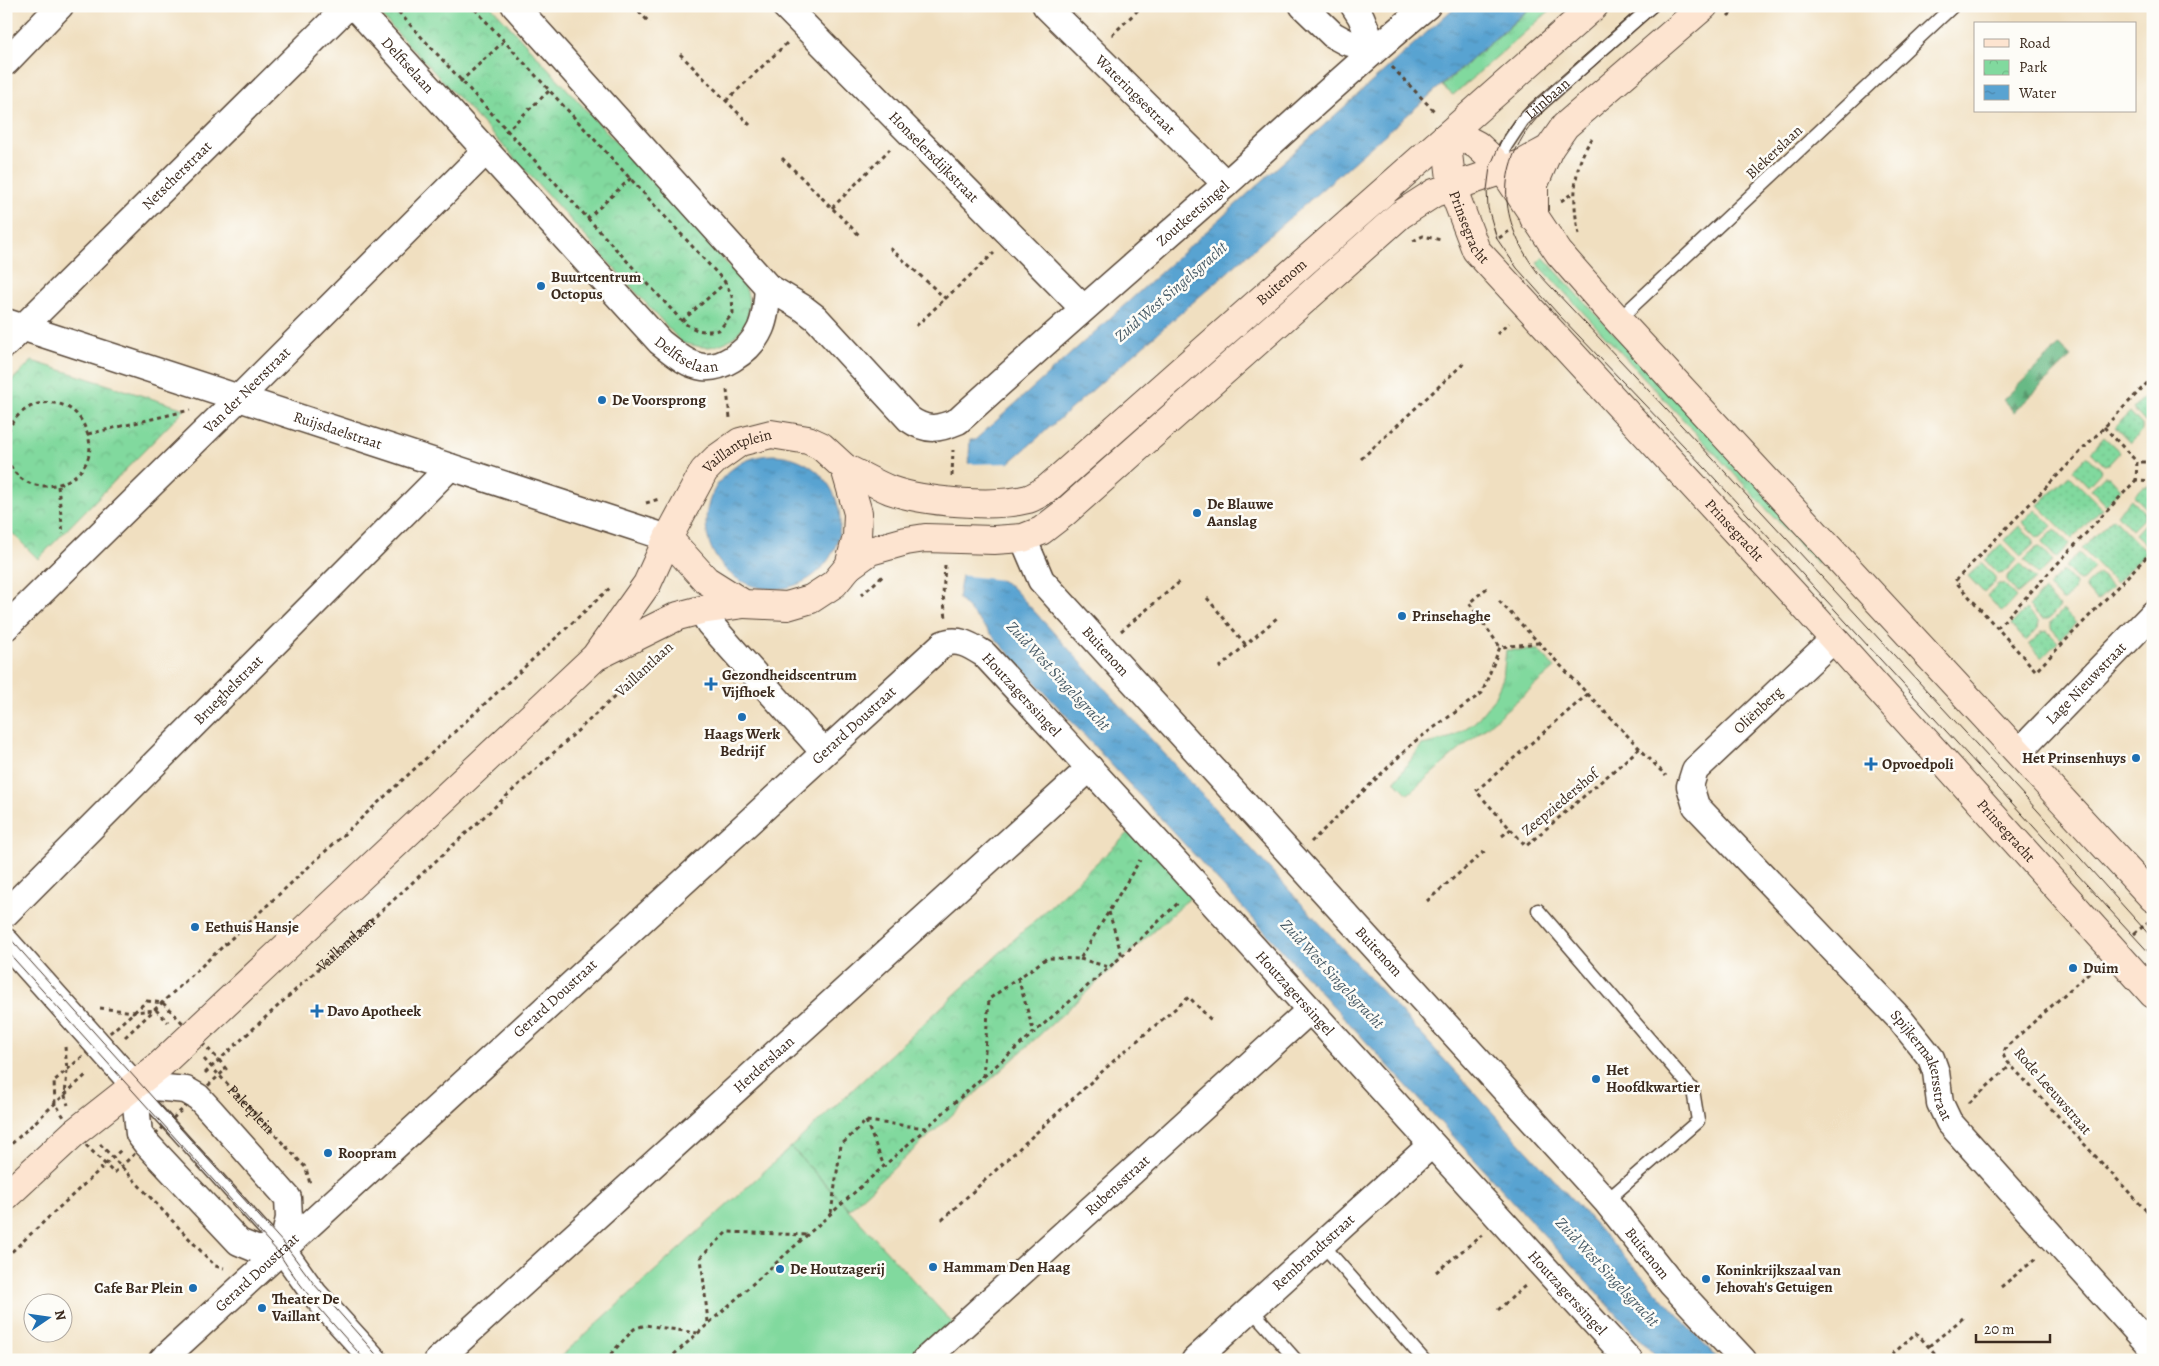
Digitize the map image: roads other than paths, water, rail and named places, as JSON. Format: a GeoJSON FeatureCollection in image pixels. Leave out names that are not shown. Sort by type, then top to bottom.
{"type":"FeatureCollection","features":[{"type":"Feature","properties":{"kind":"main road"},"geometry":{"type":"LineString","coordinates":[[1594,6],[1442,126],[1477,145],[1502,170],[1559,253],[1618,320],[2153,898]]}},
{"type":"Feature","properties":{"kind":"main road"},"geometry":{"type":"LineString","coordinates":[[1534,218],[1534,184],[1549,149],[1565,126],[1704,6]]}},
{"type":"Feature","properties":{"kind":"main road","name":"Prinsegracht"},"geometry":{"type":"LineString","coordinates":[[1442,126],[1452,187],[1476,250],[1834,639],[2153,994]]}},
{"type":"Feature","properties":{"kind":"main road","name":"Buitenom"},"geometry":{"type":"LineString","coordinates":[[845,468],[888,490],[930,500],[958,491],[1009,502],[1030,499],[1048,488],[1442,126]]}},
{"type":"Feature","properties":{"kind":"main road"},"geometry":{"type":"LineString","coordinates":[[1502,170],[1524,162],[1549,149]]}},
{"type":"Feature","properties":{"kind":"main road","name":"Buitenom"},"geometry":{"type":"LineString","coordinates":[[849,566],[870,551],[897,543],[925,538],[953,550],[1014,539],[1041,531],[1063,514],[1400,215],[1418,202],[1452,187],[1502,170]]}},
{"type":"Feature","properties":{"kind":"main road","name":"Vaillantplein"},"geometry":{"type":"LineString","coordinates":[[668,538],[704,471],[716,459],[740,442],[771,434],[808,440],[831,454],[845,468]]}},
{"type":"Feature","properties":{"kind":"main road"},"geometry":{"type":"LineString","coordinates":[[668,538],[706,580],[744,604],[787,606],[811,599],[834,584],[849,566],[857,537],[858,513],[845,468]]}},
{"type":"Feature","properties":{"kind":"main road","name":"Vaillantlaan"},"geometry":{"type":"LineString","coordinates":[[6,1196],[82,1127],[159,1066],[595,657],[647,584],[668,538]]}},
{"type":"Feature","properties":{"kind":"main road","name":"Vaillantlaan"},"geometry":{"type":"LineString","coordinates":[[595,657],[678,616],[701,610],[744,604]]}},
{"type":"Feature","properties":{"kind":"street"},"geometry":{"type":"LineString","coordinates":[[6,62],[60,6]]}},
{"type":"Feature","properties":{"kind":"street","name":"Netscherstraat"},"geometry":{"type":"LineString","coordinates":[[12,331],[348,6]]}},
{"type":"Feature","properties":{"kind":"street","name":"Delftselaan"},"geometry":{"type":"LineString","coordinates":[[354,6],[660,342],[691,363],[704,367],[723,364],[748,350],[760,330],[765,315],[768,287]]}},
{"type":"Feature","properties":{"kind":"street"},"geometry":{"type":"LineString","coordinates":[[515,6],[768,287]]}},
{"type":"Feature","properties":{"kind":"street","name":"Honselersdijkstraat"},"geometry":{"type":"LineString","coordinates":[[785,6],[1083,308]]}},
{"type":"Feature","properties":{"kind":"street","name":"Wateringsestraat"},"geometry":{"type":"LineString","coordinates":[[1046,6],[1226,184]]}},
{"type":"Feature","properties":{"kind":"street"},"geometry":{"type":"LineString","coordinates":[[1303,6],[1333,35],[1381,56]]}},
{"type":"Feature","properties":{"kind":"street"},"geometry":{"type":"LineString","coordinates":[[1354,6],[1362,17],[1381,56]]}},
{"type":"Feature","properties":{"kind":"street","name":"Zoutkeetsingel"},"geometry":{"type":"LineString","coordinates":[[768,287],[816,318],[909,419],[919,426],[942,428],[958,421],[1083,308],[1226,184],[1381,56],[1427,6]]}},
{"type":"Feature","properties":{"kind":"street","name":"Van der Neerstraat"},"geometry":{"type":"LineString","coordinates":[[6,627],[240,398],[486,151]]}},
{"type":"Feature","properties":{"kind":"street","name":"Ruijsdaelstraat"},"geometry":{"type":"LineString","coordinates":[[12,331],[240,398],[668,538]]}},
{"type":"Feature","properties":{"kind":"street","name":"Brueghelstraat"},"geometry":{"type":"LineString","coordinates":[[6,913],[450,467]]}},
{"type":"Feature","properties":{"kind":"street","name":"Buitenom"},"geometry":{"type":"LineString","coordinates":[[1014,539],[1040,580],[1606,1201],[1671,1283],[1742,1360]]}},
{"type":"Feature","properties":{"kind":"street"},"geometry":{"type":"LineString","coordinates":[[701,610],[709,623],[824,752]]}},
{"type":"Feature","properties":{"kind":"street","name":"Lage Nieuwstraat"},"geometry":{"type":"LineString","coordinates":[[2019,752],[2153,614]]}},
{"type":"Feature","properties":{"kind":"street","name":"Oliënberg"},"geometry":{"type":"LineString","coordinates":[[1693,796],[1695,770],[1834,639]]}},
{"type":"Feature","properties":{"kind":"street","name":"Gerard Doustraat"},"geometry":{"type":"LineString","coordinates":[[162,1360],[824,752],[943,644],[950,641]]}},
{"type":"Feature","properties":{"kind":"street","name":"Houtzagerssingel"},"geometry":{"type":"LineString","coordinates":[[950,641],[962,642],[984,654],[1629,1360]]}},
{"type":"Feature","properties":{"kind":"street","name":"Herderslaan"},"geometry":{"type":"LineString","coordinates":[[438,1360],[1090,768]]}},
{"type":"Feature","properties":{"kind":"street","name":"Spijkermakersstraat"},"geometry":{"type":"LineString","coordinates":[[1693,796],[1899,1018],[1931,1058],[1936,1072],[1940,1103],[1948,1122],[2153,1349]]}},
{"type":"Feature","properties":{"kind":"street"},"geometry":{"type":"LineString","coordinates":[[6,942],[134,1085],[139,1134],[146,1143],[239,1242],[256,1249],[282,1249],[314,1294],[374,1360]]}},
{"type":"Feature","properties":{"kind":"street","name":"Rubensstraat"},"geometry":{"type":"LineString","coordinates":[[925,1360],[1310,1010]]}},
{"type":"Feature","properties":{"kind":"street","name":"Paletplein"},"geometry":{"type":"LineString","coordinates":[[134,1085],[186,1090],[198,1097],[288,1198],[289,1218],[282,1249]]}},
{"type":"Feature","properties":{"kind":"street","name":"Rembrandtstraat"},"geometry":{"type":"LineString","coordinates":[[1195,1360],[1431,1145]]}},
{"type":"Feature","properties":{"kind":"lane","name":"Lijnbaan"},"geometry":{"type":"LineString","coordinates":[[1502,170],[1505,147],[1523,120],[1652,6]]}},
{"type":"Feature","properties":{"kind":"lane","name":"Blekerslaan"},"geometry":{"type":"LineString","coordinates":[[1618,320],[1952,7]]}},
{"type":"Feature","properties":{"kind":"lane"},"geometry":{"type":"LineString","coordinates":[[1538,910],[1693,1090],[1698,1121],[1606,1201]]}},
{"type":"Feature","properties":{"kind":"lane"},"geometry":{"type":"LineString","coordinates":[[134,1085],[282,1249]]}},
{"type":"Feature","properties":{"kind":"lane"},"geometry":{"type":"LineString","coordinates":[[1322,1244],[1424,1360]]}},
{"type":"Feature","properties":{"kind":"lane"},"geometry":{"type":"LineString","coordinates":[[1251,1309],[1296,1360]]}},
{"type":"Feature","properties":{"kind":"water","name":"Zuid West Singelsgracht"},"geometry":{"type":"Polygon","coordinates":[[[1456,6],[1532,6],[1009,463],[998,579],[1011,586],[1719,1360],[1659,1360],[958,598],[962,575],[970,440],[975,440],[1456,6]]]}},
{"type":"Feature","properties":{"kind":"water"},"geometry":{"type":"Polygon","coordinates":[[[773,455],[799,460],[821,474],[835,496],[840,522],[835,548],[821,570],[799,584],[773,589],[747,584],[725,570],[711,548],[706,522],[711,496],[725,474],[747,460],[773,455]]]}},
{"type":"Feature","properties":{"kind":"tram line"},"geometry":{"type":"LineString","coordinates":[[1641,6],[1527,106],[1504,134],[1490,167],[1487,190],[1488,208],[1497,239],[1517,268],[1558,314],[1705,468],[2153,957]]}},
{"type":"Feature","properties":{"kind":"tram line"},"geometry":{"type":"LineString","coordinates":[[1662,6],[1549,105],[1532,124],[1511,161],[1507,180],[1507,199],[1516,237],[1538,273],[1713,459],[2037,810],[2153,939]]}},
{"type":"Feature","properties":{"kind":"tram line"},"geometry":{"type":"LineString","coordinates":[[6,934],[285,1245],[314,1284],[381,1360]]}},
{"type":"Feature","properties":{"kind":"tram line"},"geometry":{"type":"LineString","coordinates":[[6,950],[278,1252],[308,1294],[365,1360]]}},
{"type":"Feature","properties":{"kind":"place","name":"Buurtcentrum Octopus"},"geometry":{"type":"Point","coordinates":[541,286]}},
{"type":"Feature","properties":{"kind":"place","name":"De Voorsprong"},"geometry":{"type":"Point","coordinates":[602,400]}},
{"type":"Feature","properties":{"kind":"place","name":"De Blauwe Aanslag"},"geometry":{"type":"Point","coordinates":[1197,513]}},
{"type":"Feature","properties":{"kind":"place","name":"Prinsehaghe"},"geometry":{"type":"Point","coordinates":[1402,616]}},
{"type":"Feature","properties":{"kind":"place","name":"Gezondheidscentrum Vijfhoek"},"geometry":{"type":"Point","coordinates":[711,684]}},
{"type":"Feature","properties":{"kind":"place","name":"Haags Werk Bedrijf"},"geometry":{"type":"Point","coordinates":[742,717]}},
{"type":"Feature","properties":{"kind":"place","name":"Het Prinsenhuys"},"geometry":{"type":"Point","coordinates":[2136,758]}},
{"type":"Feature","properties":{"kind":"place","name":"Opvoedpoli"},"geometry":{"type":"Point","coordinates":[1871,764]}},
{"type":"Feature","properties":{"kind":"place","name":"Eethuis Hansje"},"geometry":{"type":"Point","coordinates":[195,927]}},
{"type":"Feature","properties":{"kind":"place","name":"Duim"},"geometry":{"type":"Point","coordinates":[2073,968]}},
{"type":"Feature","properties":{"kind":"place","name":"Davo Apotheek"},"geometry":{"type":"Point","coordinates":[317,1011]}},
{"type":"Feature","properties":{"kind":"place","name":"Het Hoofdkwartier"},"geometry":{"type":"Point","coordinates":[1596,1079]}},
{"type":"Feature","properties":{"kind":"place","name":"Roopram"},"geometry":{"type":"Point","coordinates":[328,1153]}},
{"type":"Feature","properties":{"kind":"place","name":"Hammam Den Haag"},"geometry":{"type":"Point","coordinates":[933,1267]}},
{"type":"Feature","properties":{"kind":"place","name":"De Houtzagerij"},"geometry":{"type":"Point","coordinates":[780,1269]}},
{"type":"Feature","properties":{"kind":"place","name":"Koninkrijkszaal van Jehovah's Getuigen"},"geometry":{"type":"Point","coordinates":[1706,1279]}},
{"type":"Feature","properties":{"kind":"place","name":"Cafe Bar Plein"},"geometry":{"type":"Point","coordinates":[193,1288]}},
{"type":"Feature","properties":{"kind":"place","name":"Theater De Vaillant"},"geometry":{"type":"Point","coordinates":[262,1308]}}]}
